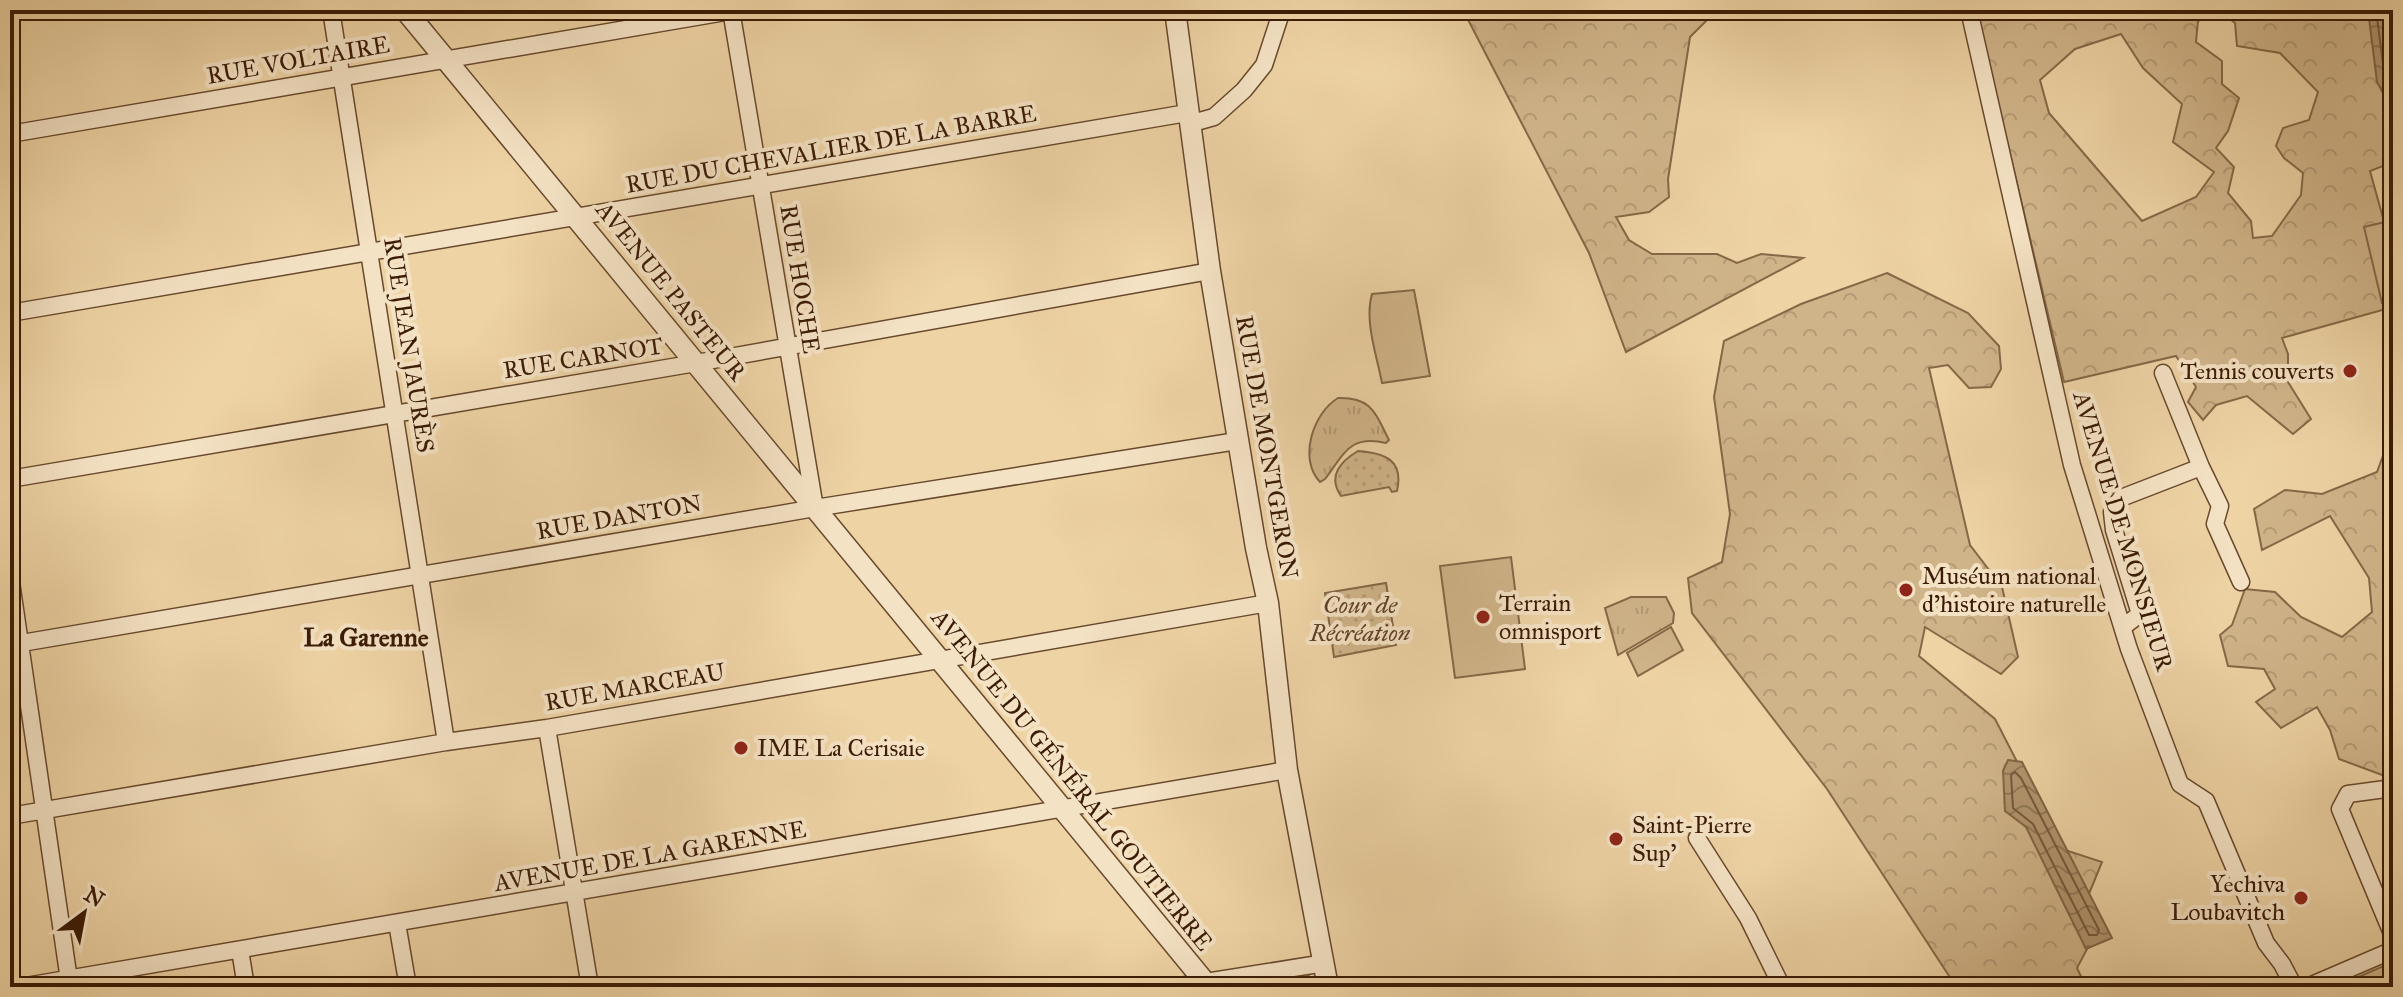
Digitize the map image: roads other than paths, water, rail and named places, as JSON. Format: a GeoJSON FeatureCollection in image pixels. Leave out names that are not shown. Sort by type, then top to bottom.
{"type":"FeatureCollection","features":[{"type":"Feature","properties":{"kind":"street","name":"RUE JEAN JAURÈS"},"geometry":{"type":"LineString","coordinates":[[331,10],[446,742]]}},
{"type":"Feature","properties":{"kind":"street","name":"AVENUE PASTEUR"},"geometry":{"type":"LineString","coordinates":[[405,10],[896,606]]}},
{"type":"Feature","properties":{"kind":"street","name":"RUE VOLTAIRE"},"geometry":{"type":"LineString","coordinates":[[10,134],[733,10]]}},
{"type":"Feature","properties":{"kind":"street","name":"RUE HOCHE"},"geometry":{"type":"LineString","coordinates":[[733,10],[815,508]]}},
{"type":"Feature","properties":{"kind":"street","name":"RUE DE MONTGERON"},"geometry":{"type":"LineString","coordinates":[[1175,10],[1210,271],[1237,441],[1268,603],[1287,770],[1328,987]]}},
{"type":"Feature","properties":{"kind":"street","name":"RUE DU CHEVALIER DE LA BARRE"},"geometry":{"type":"LineString","coordinates":[[10,313],[761,185],[1188,118],[1214,117],[1244,90],[1264,65],[1282,10]]}},
{"type":"Feature","properties":{"kind":"street","name":"AVENUE DE MONSIEUR"},"geometry":{"type":"LineString","coordinates":[[1969,10],[2072,465],[2123,627],[2180,784],[2206,801],[2266,943],[2294,987]]}},
{"type":"Feature","properties":{"kind":"street","name":"RUE CARNOT"},"geometry":{"type":"LineString","coordinates":[[10,479],[696,363],[1210,271]]}},
{"type":"Feature","properties":{"kind":"street"},"geometry":{"type":"LineString","coordinates":[[2163,373],[2220,506],[2215,524],[2241,582]]}},
{"type":"Feature","properties":{"kind":"street","name":"RUE DANTON"},"geometry":{"type":"LineString","coordinates":[[15,644],[815,508],[1237,441]]}},
{"type":"Feature","properties":{"kind":"street"},"geometry":{"type":"LineString","coordinates":[[2123,627],[2140,614],[2114,530],[2112,512],[2121,498],[2201,467]]}},
{"type":"Feature","properties":{"kind":"street"},"geometry":{"type":"LineString","coordinates":[[10,575],[15,644],[36,757],[69,983]]}},
{"type":"Feature","properties":{"kind":"street","name":"RUE MARCEAU"},"geometry":{"type":"LineString","coordinates":[[10,816],[446,742],[547,728],[1268,603]]}},
{"type":"Feature","properties":{"kind":"street","name":"AVENUE DU GÉNÉRAL GOUTIERRE"},"geometry":{"type":"LineString","coordinates":[[896,606],[1207,984]]}},
{"type":"Feature","properties":{"kind":"street"},"geometry":{"type":"LineString","coordinates":[[547,728],[590,987]]}},
{"type":"Feature","properties":{"kind":"street","name":"AVENUE DE LA GARENNE"},"geometry":{"type":"LineString","coordinates":[[20,987],[69,983],[240,950],[1287,770]]}},
{"type":"Feature","properties":{"kind":"street"},"geometry":{"type":"LineString","coordinates":[[2393,788],[2348,794],[2340,809],[2393,936]]}},
{"type":"Feature","properties":{"kind":"street"},"geometry":{"type":"LineString","coordinates":[[1697,838],[1748,918],[1782,987]]}},
{"type":"Feature","properties":{"kind":"street"},"geometry":{"type":"LineString","coordinates":[[397,923],[408,987]]}},
{"type":"Feature","properties":{"kind":"street"},"geometry":{"type":"LineString","coordinates":[[240,950],[246,987]]}},
{"type":"Feature","properties":{"kind":"street"},"geometry":{"type":"LineString","coordinates":[[2307,987],[2393,950]]}},
{"type":"Feature","properties":{"kind":"street"},"geometry":{"type":"LineString","coordinates":[[1174,987],[1325,963]]}},
{"type":"Feature","properties":{"kind":"water"},"geometry":{"type":"Polygon","coordinates":[[[2368,10],[2393,10],[2393,122],[2388,119],[2384,95],[2377,82],[2368,10]]]}},
{"type":"Feature","properties":{"kind":"water"},"geometry":{"type":"Polygon","coordinates":[[[2008,760],[2022,762],[2112,938],[2086,949],[2026,827],[2005,811],[2003,771],[2008,760]]]}},
{"type":"Feature","properties":{"kind":"place","name":"Tennis couverts"},"geometry":{"type":"Point","coordinates":[2350,371]}},
{"type":"Feature","properties":{"kind":"place","name":"Muséum national d'histoire naturelle"},"geometry":{"type":"Point","coordinates":[1906,590]}},
{"type":"Feature","properties":{"kind":"place","name":"Terrain omnisport"},"geometry":{"type":"Point","coordinates":[1483,617]}},
{"type":"Feature","properties":{"kind":"place","name":"IME La Cerisaie"},"geometry":{"type":"Point","coordinates":[741,748]}},
{"type":"Feature","properties":{"kind":"place","name":"Saint-Pierre Sup'"},"geometry":{"type":"Point","coordinates":[1616,839]}},
{"type":"Feature","properties":{"kind":"place","name":"Yechiva Loubavitch"},"geometry":{"type":"Point","coordinates":[2301,898]}},
{"type":"Feature","properties":{"kind":"district","name":"La Garenne"},"geometry":{"type":"Point","coordinates":[366,637]}},
{"type":"Feature","properties":{"kind":"park label","name":"Cour de Récréation"},"geometry":{"type":"Point","coordinates":[1360,619]}}]}
